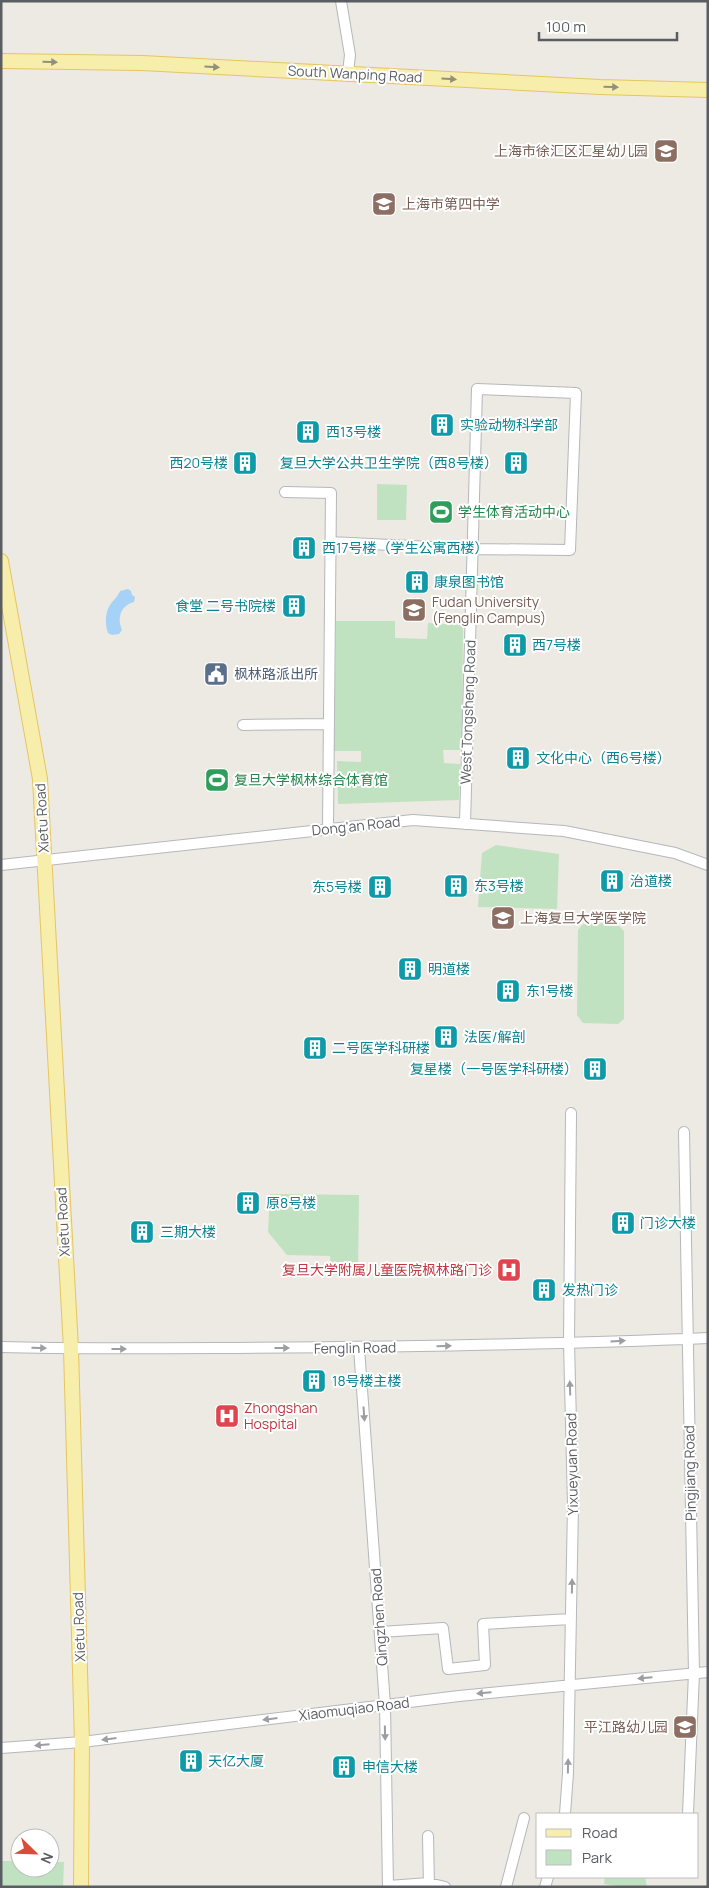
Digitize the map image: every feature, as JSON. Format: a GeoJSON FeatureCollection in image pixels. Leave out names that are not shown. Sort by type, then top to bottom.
{"type":"FeatureCollection","features":[{"type":"Feature","properties":{"kind":"main road","name":"South Wanping Road"},"geometry":{"type":"LineString","coordinates":[[1,61],[142,63],[600,87],[708,90]]}},
{"type":"Feature","properties":{"kind":"main road","name":"Xietu Road"},"geometry":{"type":"LineString","coordinates":[[1,561],[40,779],[70,1349],[82,1742],[80,1887]]}},
{"type":"Feature","properties":{"kind":"street"},"geometry":{"type":"LineString","coordinates":[[341,1],[350,55],[348,73]]}},
{"type":"Feature","properties":{"kind":"street","name":"West Tongsheng Road"},"geometry":{"type":"LineString","coordinates":[[465,824],[477,390],[576,393],[570,550],[473,549]]}},
{"type":"Feature","properties":{"kind":"street"},"geometry":{"type":"LineString","coordinates":[[285,492],[331,492],[328,829]]}},
{"type":"Feature","properties":{"kind":"street"},"geometry":{"type":"LineString","coordinates":[[330,542],[473,549]]}},
{"type":"Feature","properties":{"kind":"street"},"geometry":{"type":"LineString","coordinates":[[243,725],[328,724]]}},
{"type":"Feature","properties":{"kind":"street","name":"Dong'an Road"},"geometry":{"type":"LineString","coordinates":[[1,865],[413,820],[564,830],[674,853],[708,865]]}},
{"type":"Feature","properties":{"kind":"street","name":"Yixueyuan Road"},"geometry":{"type":"LineString","coordinates":[[565,1813],[568,1773],[573,1505],[569,1344],[571,1113]]}},
{"type":"Feature","properties":{"kind":"street","name":"Pingjiang Road"},"geometry":{"type":"LineString","coordinates":[[684,1132],[694,1673],[688,1813]]}},
{"type":"Feature","properties":{"kind":"street","name":"Fenglin Road"},"geometry":{"type":"LineString","coordinates":[[1,1347],[70,1349],[359,1348],[569,1344],[708,1338]]}},
{"type":"Feature","properties":{"kind":"street","name":"Qingzhen Road"},"geometry":{"type":"LineString","coordinates":[[359,1348],[385,1705],[388,1886]]}},
{"type":"Feature","properties":{"kind":"street"},"geometry":{"type":"LineString","coordinates":[[380,1632],[443,1628],[448,1669],[485,1666],[483,1624],[571,1619]]}},
{"type":"Feature","properties":{"kind":"street","name":"Xiaomuqiao Road"},"geometry":{"type":"LineString","coordinates":[[1,1748],[82,1742],[459,1696],[708,1672]]}},
{"type":"Feature","properties":{"kind":"street"},"geometry":{"type":"LineString","coordinates":[[506,1887],[524,1818]]}},
{"type":"Feature","properties":{"kind":"street"},"geometry":{"type":"LineString","coordinates":[[428,1836],[429,1885]]}},
{"type":"Feature","properties":{"kind":"street"},"geometry":{"type":"LineString","coordinates":[[388,1886],[429,1885],[445,1887]]}},
{"type":"Feature","properties":{"kind":"green space"},"geometry":{"type":"Polygon","coordinates":[[[377,484],[407,485],[406,520],[377,520],[377,484]]]}},
{"type":"Feature","properties":{"kind":"green space"},"geometry":{"type":"Polygon","coordinates":[[[336,621],[395,621],[395,638],[427,639],[428,623],[463,625],[462,750],[443,750],[444,763],[460,764],[459,800],[338,804],[337,761],[361,762],[361,751],[334,751],[336,621]]]}},
{"type":"Feature","properties":{"kind":"green space"},"geometry":{"type":"Polygon","coordinates":[[[496,845],[559,854],[557,909],[478,907],[482,853],[496,845]]]}},
{"type":"Feature","properties":{"kind":"green space"},"geometry":{"type":"Polygon","coordinates":[[[616,923],[624,931],[624,1019],[618,1024],[583,1023],[577,1015],[578,930],[583,924],[616,923]]]}},
{"type":"Feature","properties":{"kind":"green space"},"geometry":{"type":"Polygon","coordinates":[[[270,1194],[359,1195],[358,1277],[338,1276],[331,1269],[330,1256],[287,1255],[268,1232],[270,1194]]]}},
{"type":"Feature","properties":{"kind":"green space"},"geometry":{"type":"Polygon","coordinates":[[[1,1861],[10,1861],[10,1878],[60,1878],[60,1862],[64,1862],[63,1887],[1,1887],[1,1861]]]}},
{"type":"Feature","properties":{"kind":"green space"},"geometry":{"type":"Polygon","coordinates":[[[605,1878],[645,1878],[647,1887],[624,1887],[604,1884],[605,1878]]]}},
{"type":"Feature","properties":{"kind":"water"},"geometry":{"type":"Polygon","coordinates":[[[128,589],[135,597],[134,602],[126,606],[121,613],[122,630],[119,634],[112,635],[107,630],[107,611],[120,591],[128,589]]]}},
{"type":"Feature","properties":{"kind":"place","name":"上海市徐汇区汇星幼儿园"},"geometry":{"type":"Point","coordinates":[666,151]}},
{"type":"Feature","properties":{"kind":"place","name":"上海市第四中学"},"geometry":{"type":"Point","coordinates":[384,204]}},
{"type":"Feature","properties":{"kind":"place","name":"实验动物科学部"},"geometry":{"type":"Point","coordinates":[442,425]}},
{"type":"Feature","properties":{"kind":"place","name":"西13号楼"},"geometry":{"type":"Point","coordinates":[308,432]}},
{"type":"Feature","properties":{"kind":"place","name":"西20号楼"},"geometry":{"type":"Point","coordinates":[245,463]}},
{"type":"Feature","properties":{"kind":"place","name":"复旦大学公共卫生学院（西8号楼）"},"geometry":{"type":"Point","coordinates":[516,463]}},
{"type":"Feature","properties":{"kind":"place","name":"学生体育活动中心"},"geometry":{"type":"Point","coordinates":[441,512]}},
{"type":"Feature","properties":{"kind":"place","name":"西17号楼（学生公寓西楼）"},"geometry":{"type":"Point","coordinates":[304,548]}},
{"type":"Feature","properties":{"kind":"place","name":"康泉图书馆"},"geometry":{"type":"Point","coordinates":[417,582]}},
{"type":"Feature","properties":{"kind":"place","name":"食堂 二号书院楼"},"geometry":{"type":"Point","coordinates":[294,606]}},
{"type":"Feature","properties":{"kind":"place","name":"Fudan University (Fenglin Campus)"},"geometry":{"type":"Point","coordinates":[414,610]}},
{"type":"Feature","properties":{"kind":"place","name":"西7号楼"},"geometry":{"type":"Point","coordinates":[515,645]}},
{"type":"Feature","properties":{"kind":"place","name":"枫林路派出所"},"geometry":{"type":"Point","coordinates":[216,674]}},
{"type":"Feature","properties":{"kind":"place","name":"文化中心（西6号楼）"},"geometry":{"type":"Point","coordinates":[518,758]}},
{"type":"Feature","properties":{"kind":"place","name":"复旦大学枫林综合体育馆"},"geometry":{"type":"Point","coordinates":[217,780]}},
{"type":"Feature","properties":{"kind":"place","name":"治道楼"},"geometry":{"type":"Point","coordinates":[612,881]}},
{"type":"Feature","properties":{"kind":"place","name":"东3号楼"},"geometry":{"type":"Point","coordinates":[456,886]}},
{"type":"Feature","properties":{"kind":"place","name":"东5号楼"},"geometry":{"type":"Point","coordinates":[380,887]}},
{"type":"Feature","properties":{"kind":"place","name":"上海复旦大学医学院"},"geometry":{"type":"Point","coordinates":[503,918]}},
{"type":"Feature","properties":{"kind":"place","name":"明道楼"},"geometry":{"type":"Point","coordinates":[410,969]}},
{"type":"Feature","properties":{"kind":"place","name":"东1号楼"},"geometry":{"type":"Point","coordinates":[508,991]}},
{"type":"Feature","properties":{"kind":"place","name":"法医/解剖"},"geometry":{"type":"Point","coordinates":[446,1037]}},
{"type":"Feature","properties":{"kind":"place","name":"二号医学科研楼"},"geometry":{"type":"Point","coordinates":[315,1048]}},
{"type":"Feature","properties":{"kind":"place","name":"复星楼（一号医学科研楼）"},"geometry":{"type":"Point","coordinates":[595,1069]}},
{"type":"Feature","properties":{"kind":"place","name":"原8号楼"},"geometry":{"type":"Point","coordinates":[248,1203]}},
{"type":"Feature","properties":{"kind":"place","name":"门诊大楼"},"geometry":{"type":"Point","coordinates":[623,1223]}},
{"type":"Feature","properties":{"kind":"place","name":"三期大楼"},"geometry":{"type":"Point","coordinates":[142,1232]}},
{"type":"Feature","properties":{"kind":"place","name":"复旦大学附属儿童医院枫林路门诊"},"geometry":{"type":"Point","coordinates":[509,1270]}},
{"type":"Feature","properties":{"kind":"place","name":"发热门诊"},"geometry":{"type":"Point","coordinates":[544,1290]}},
{"type":"Feature","properties":{"kind":"place","name":"18号楼主楼"},"geometry":{"type":"Point","coordinates":[314,1381]}},
{"type":"Feature","properties":{"kind":"place","name":"Zhongshan Hospital"},"geometry":{"type":"Point","coordinates":[227,1416]}},
{"type":"Feature","properties":{"kind":"place","name":"平江路幼儿园"},"geometry":{"type":"Point","coordinates":[685,1727]}},
{"type":"Feature","properties":{"kind":"place","name":"天亿大厦"},"geometry":{"type":"Point","coordinates":[191,1761]}},
{"type":"Feature","properties":{"kind":"place","name":"申信大楼"},"geometry":{"type":"Point","coordinates":[344,1767]}}]}
